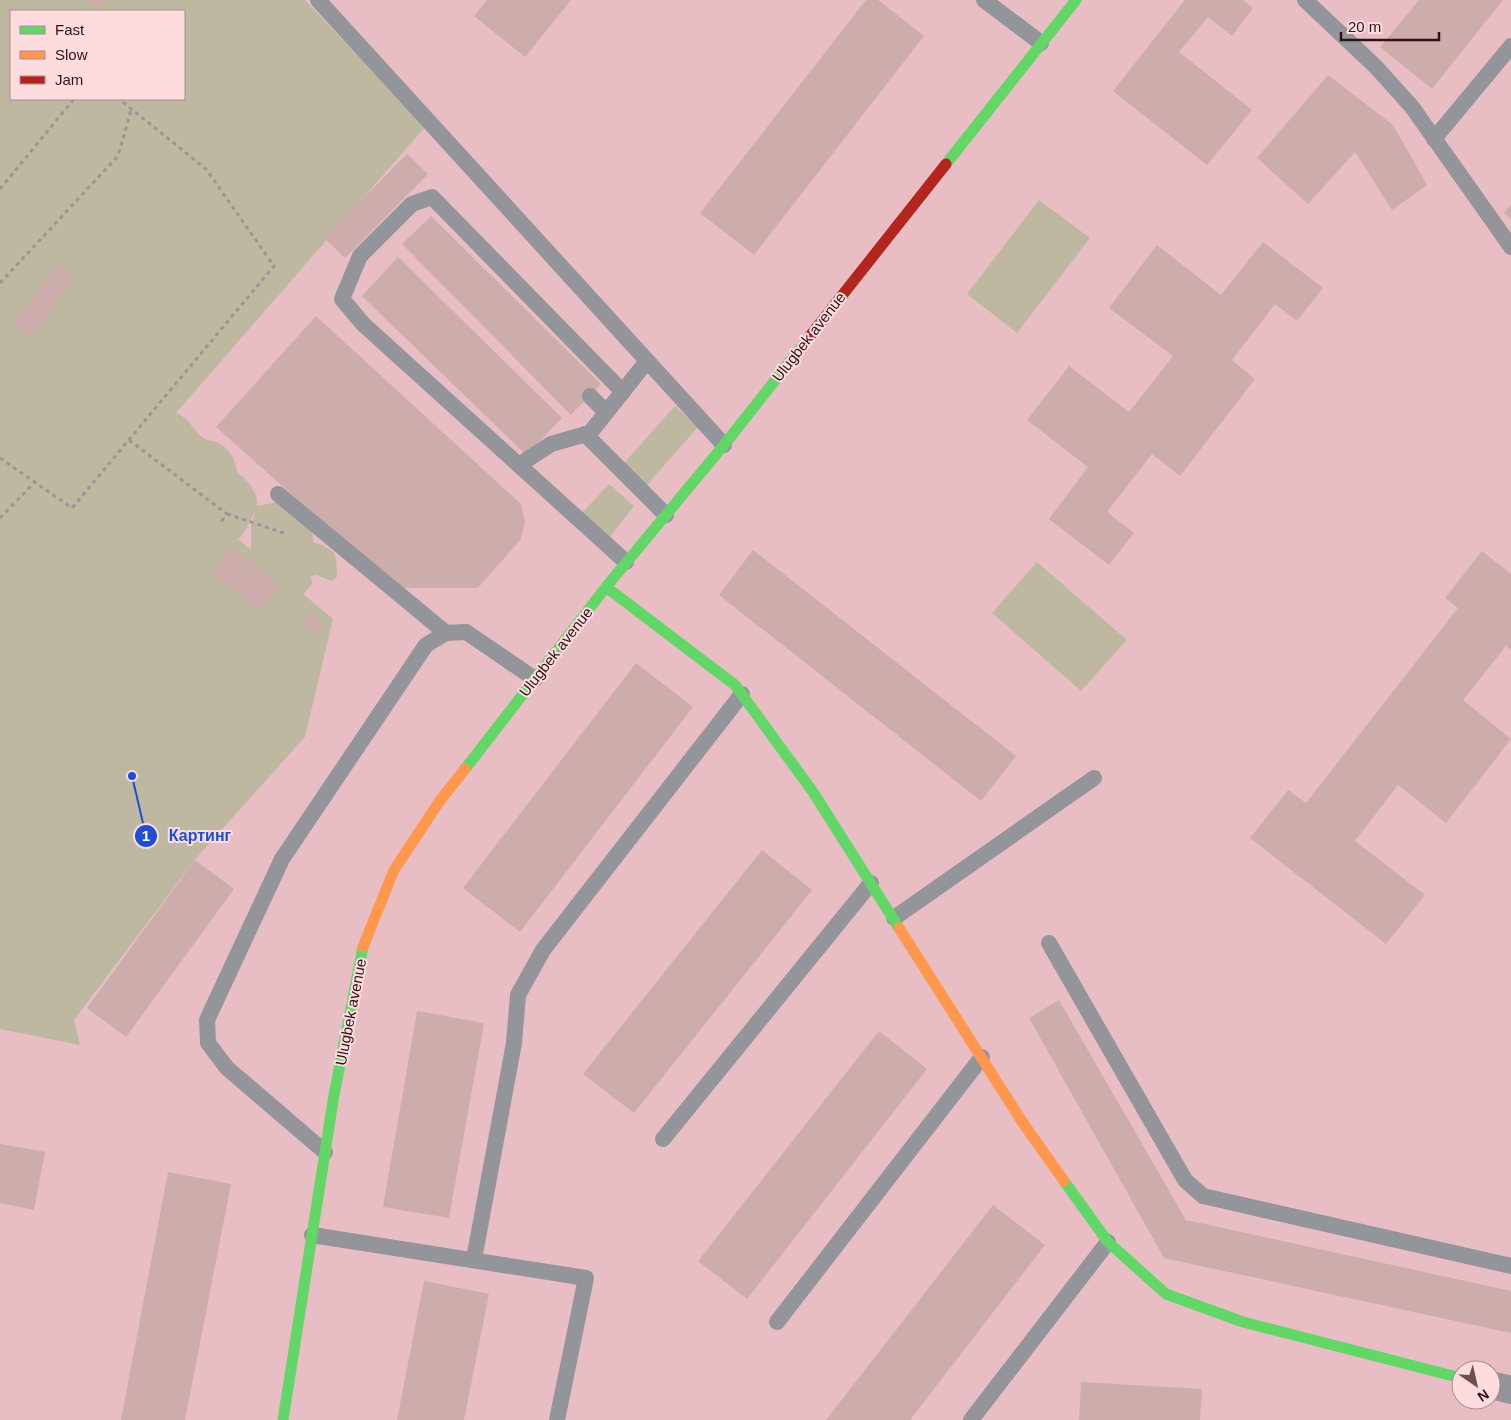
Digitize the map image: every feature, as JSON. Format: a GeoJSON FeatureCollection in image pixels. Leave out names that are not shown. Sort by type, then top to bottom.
{"type":"FeatureCollection","features":[{"type":"Feature","properties":{"kind":"street","name":"Ulugbek avenue"},"geometry":{"type":"LineString","coordinates":[[283,1420],[325,1152],[363,946],[394,870],[439,802],[606,587],[724,445],[1076,0]]}},
{"type":"Feature","properties":{"kind":"street"},"geometry":{"type":"LineString","coordinates":[[606,587],[735,685],[742,694],[813,792],[1023,1123],[1108,1242],[1166,1294],[1243,1322],[1451,1375]]}},
{"type":"Feature","properties":{"kind":"lane"},"geometry":{"type":"LineString","coordinates":[[318,0],[724,445]]}},
{"type":"Feature","properties":{"kind":"lane"},"geometry":{"type":"LineString","coordinates":[[984,0],[1041,43]]}},
{"type":"Feature","properties":{"kind":"lane"},"geometry":{"type":"LineString","coordinates":[[1305,0],[1376,67],[1412,107],[1511,247]]}},
{"type":"Feature","properties":{"kind":"lane"},"geometry":{"type":"LineString","coordinates":[[1434,139],[1511,46]]}},
{"type":"Feature","properties":{"kind":"lane"},"geometry":{"type":"LineString","coordinates":[[623,392],[432,197],[412,204],[360,256],[342,299],[363,324],[626,562]]}},
{"type":"Feature","properties":{"kind":"lane"},"geometry":{"type":"LineString","coordinates":[[519,465],[547,441],[590,433],[647,361]]}},
{"type":"Feature","properties":{"kind":"lane"},"geometry":{"type":"LineString","coordinates":[[590,396],[606,412]]}},
{"type":"Feature","properties":{"kind":"lane"},"geometry":{"type":"LineString","coordinates":[[585,434],[666,515]]}},
{"type":"Feature","properties":{"kind":"lane"},"geometry":{"type":"LineString","coordinates":[[278,494],[446,633]]}},
{"type":"Feature","properties":{"kind":"lane"},"geometry":{"type":"LineString","coordinates":[[325,1152],[227,1068],[208,1043],[207,1020],[282,859],[426,645],[446,633],[466,632],[535,678]]}},
{"type":"Feature","properties":{"kind":"lane"},"geometry":{"type":"LineString","coordinates":[[474,1259],[514,1043],[518,995],[543,950],[742,694]]}},
{"type":"Feature","properties":{"kind":"lane"},"geometry":{"type":"LineString","coordinates":[[894,918],[1094,778]]}},
{"type":"Feature","properties":{"kind":"lane"},"geometry":{"type":"LineString","coordinates":[[663,1139],[871,883]]}},
{"type":"Feature","properties":{"kind":"lane"},"geometry":{"type":"LineString","coordinates":[[1049,943],[1185,1180],[1203,1196],[1511,1266]]}},
{"type":"Feature","properties":{"kind":"lane"},"geometry":{"type":"LineString","coordinates":[[777,1322],[982,1057]]}},
{"type":"Feature","properties":{"kind":"lane"},"geometry":{"type":"LineString","coordinates":[[312,1236],[474,1259],[586,1278],[558,1420]]}},
{"type":"Feature","properties":{"kind":"lane"},"geometry":{"type":"LineString","coordinates":[[971,1420],[1108,1242]]}},
{"type":"Feature","properties":{"kind":"path"},"geometry":{"type":"LineString","coordinates":[[0,189],[73,100]]}},
{"type":"Feature","properties":{"kind":"path"},"geometry":{"type":"LineString","coordinates":[[0,458],[72,508],[274,266],[206,169],[120,100]]}},
{"type":"Feature","properties":{"kind":"path"},"geometry":{"type":"LineString","coordinates":[[0,282],[118,156],[131,110]]}},
{"type":"Feature","properties":{"kind":"path"},"geometry":{"type":"LineString","coordinates":[[129,440],[227,514],[220,523]]}},
{"type":"Feature","properties":{"kind":"path"},"geometry":{"type":"LineString","coordinates":[[0,518],[35,482]]}},
{"type":"Feature","properties":{"kind":"shaded area"},"geometry":{"type":"Polygon","coordinates":[[[0,0],[305,0],[425,127],[176,413],[186,419],[197,433],[206,440],[215,441],[225,447],[235,463],[237,473],[248,482],[254,492],[257,506],[273,503],[282,497],[311,528],[314,542],[327,548],[334,554],[337,563],[337,577],[331,581],[317,575],[311,576],[312,584],[303,594],[333,619],[305,737],[197,857],[74,1020],[80,1045],[0,1029],[0,0]],[[256,511],[244,533],[238,539],[251,550],[251,526],[256,511]]]}},
{"type":"Feature","properties":{"kind":"shaded area"},"geometry":{"type":"Polygon","coordinates":[[[1039,200],[1090,238],[1017,333],[967,294],[1039,200]]]}},
{"type":"Feature","properties":{"kind":"shaded area"},"geometry":{"type":"Polygon","coordinates":[[[675,406],[698,427],[646,486],[624,463],[675,406]]]}},
{"type":"Feature","properties":{"kind":"shaded area"},"geometry":{"type":"Polygon","coordinates":[[[609,484],[634,506],[609,538],[582,513],[609,484]]]}},
{"type":"Feature","properties":{"kind":"shaded area"},"geometry":{"type":"Polygon","coordinates":[[[1037,562],[1127,640],[1081,691],[992,613],[1037,562]]]}},
{"type":"Feature","properties":{"kind":"building"},"geometry":{"type":"Polygon","coordinates":[[[87,0],[104,0],[98,8],[87,0]]]}},
{"type":"Feature","properties":{"kind":"building"},"geometry":{"type":"Polygon","coordinates":[[[487,0],[571,0],[525,57],[474,16],[487,0]]]}},
{"type":"Feature","properties":{"kind":"building"},"geometry":{"type":"Polygon","coordinates":[[[866,0],[878,0],[924,36],[754,255],[700,213],[866,0]]]}},
{"type":"Feature","properties":{"kind":"building"},"geometry":{"type":"Polygon","coordinates":[[[1185,0],[1243,0],[1253,8],[1232,36],[1208,17],[1179,52],[1252,110],[1207,165],[1113,91],[1185,0]]]}},
{"type":"Feature","properties":{"kind":"building"},"geometry":{"type":"Polygon","coordinates":[[[1419,0],[1503,0],[1432,89],[1380,47],[1419,0]]]}},
{"type":"Feature","properties":{"kind":"building"},"geometry":{"type":"Polygon","coordinates":[[[1328,75],[1393,125],[1427,185],[1392,210],[1355,152],[1308,204],[1257,158],[1328,75]]]}},
{"type":"Feature","properties":{"kind":"building"},"geometry":{"type":"Polygon","coordinates":[[[407,154],[428,174],[345,258],[324,238],[407,154]]]}},
{"type":"Feature","properties":{"kind":"building"},"geometry":{"type":"Polygon","coordinates":[[[1511,204],[1511,219],[1504,213],[1511,204]]]}},
{"type":"Feature","properties":{"kind":"building"},"geometry":{"type":"Polygon","coordinates":[[[431,216],[601,384],[571,415],[402,244],[431,216]]]}},
{"type":"Feature","properties":{"kind":"building"},"geometry":{"type":"Polygon","coordinates":[[[1263,242],[1323,288],[1297,321],[1275,304],[1232,360],[1255,379],[1180,476],[1152,454],[1107,512],[1134,533],[1109,565],[1049,519],[1088,467],[1027,420],[1069,366],[1129,412],[1173,356],[1109,308],[1157,245],[1221,295],[1263,242]]]}},
{"type":"Feature","properties":{"kind":"building"},"geometry":{"type":"Polygon","coordinates":[[[398,257],[562,418],[526,455],[362,296],[398,257]]]}},
{"type":"Feature","properties":{"kind":"building"},"geometry":{"type":"Polygon","coordinates":[[[58,264],[75,277],[30,337],[13,324],[58,264]]]}},
{"type":"Feature","properties":{"kind":"building"},"geometry":{"type":"Polygon","coordinates":[[[316,316],[521,504],[525,521],[521,539],[478,588],[397,588],[216,427],[316,316]]]}},
{"type":"Feature","properties":{"kind":"building"},"geometry":{"type":"Polygon","coordinates":[[[232,547],[280,586],[260,612],[211,573],[232,547]]]}},
{"type":"Feature","properties":{"kind":"building"},"geometry":{"type":"Polygon","coordinates":[[[753,550],[1016,756],[981,801],[719,595],[753,550]]]}},
{"type":"Feature","properties":{"kind":"building"},"geometry":{"type":"Polygon","coordinates":[[[1482,551],[1511,574],[1511,650],[1506,646],[1463,700],[1511,739],[1446,823],[1398,785],[1355,841],[1425,895],[1386,944],[1250,838],[1288,790],[1306,803],[1458,608],[1445,598],[1482,551]]]}},
{"type":"Feature","properties":{"kind":"building"},"geometry":{"type":"Polygon","coordinates":[[[310,612],[324,625],[315,635],[301,623],[310,612]]]}},
{"type":"Feature","properties":{"kind":"building"},"geometry":{"type":"Polygon","coordinates":[[[636,663],[693,707],[520,932],[463,888],[636,663]]]}},
{"type":"Feature","properties":{"kind":"building"},"geometry":{"type":"Polygon","coordinates":[[[762,850],[812,890],[634,1113],[583,1074],[762,850]]]}},
{"type":"Feature","properties":{"kind":"building"},"geometry":{"type":"Polygon","coordinates":[[[195,860],[234,889],[126,1037],[87,1008],[195,860]]]}},
{"type":"Feature","properties":{"kind":"building"},"geometry":{"type":"Polygon","coordinates":[[[1059,1000],[1186,1220],[1511,1291],[1511,1333],[1164,1258],[1029,1018],[1059,1000]]]}},
{"type":"Feature","properties":{"kind":"building"},"geometry":{"type":"Polygon","coordinates":[[[417,1011],[484,1023],[449,1218],[383,1207],[417,1011]]]}},
{"type":"Feature","properties":{"kind":"building"},"geometry":{"type":"Polygon","coordinates":[[[879,1031],[927,1069],[747,1299],[698,1261],[879,1031]]]}},
{"type":"Feature","properties":{"kind":"building"},"geometry":{"type":"Polygon","coordinates":[[[0,1144],[45,1152],[34,1210],[0,1203],[0,1144]]]}},
{"type":"Feature","properties":{"kind":"building"},"geometry":{"type":"Polygon","coordinates":[[[168,1172],[231,1184],[185,1420],[121,1420],[168,1172]]]}},
{"type":"Feature","properties":{"kind":"building"},"geometry":{"type":"Polygon","coordinates":[[[993,1205],[1045,1245],[910,1420],[826,1420],[993,1205]]]}},
{"type":"Feature","properties":{"kind":"building"},"geometry":{"type":"Polygon","coordinates":[[[424,1281],[489,1294],[464,1420],[397,1420],[424,1281]]]}},
{"type":"Feature","properties":{"kind":"building"},"geometry":{"type":"Polygon","coordinates":[[[1081,1382],[1202,1389],[1200,1420],[1079,1420],[1081,1382]]]}},
{"type":"Feature","properties":{"kind":"traffic: fast"},"geometry":{"type":"LineString","coordinates":[[946,164],[1076,0]]}},
{"type":"Feature","properties":{"kind":"traffic: fast"},"geometry":{"type":"LineString","coordinates":[[465,769],[606,587],[724,445],[810,336]]}},
{"type":"Feature","properties":{"kind":"traffic: fast"},"geometry":{"type":"LineString","coordinates":[[606,587],[735,685],[813,792],[899,928]]}},
{"type":"Feature","properties":{"kind":"traffic: fast"},"geometry":{"type":"LineString","coordinates":[[283,1420],[334,1095],[363,947]]}},
{"type":"Feature","properties":{"kind":"traffic: fast"},"geometry":{"type":"LineString","coordinates":[[1064,1181],[1108,1242],[1166,1294],[1243,1322],[1451,1375]]}},
{"type":"Feature","properties":{"kind":"traffic: slow"},"geometry":{"type":"LineString","coordinates":[[363,947],[394,870],[439,802],[465,769]]}},
{"type":"Feature","properties":{"kind":"traffic: slow"},"geometry":{"type":"LineString","coordinates":[[899,928],[1023,1123],[1064,1181]]}},
{"type":"Feature","properties":{"kind":"traffic: jam"},"geometry":{"type":"LineString","coordinates":[[810,336],[946,164]]}},
{"type":"Feature","properties":{"kind":"place","name":"Картинг"},"geometry":{"type":"Point","coordinates":[132,776]}}]}
